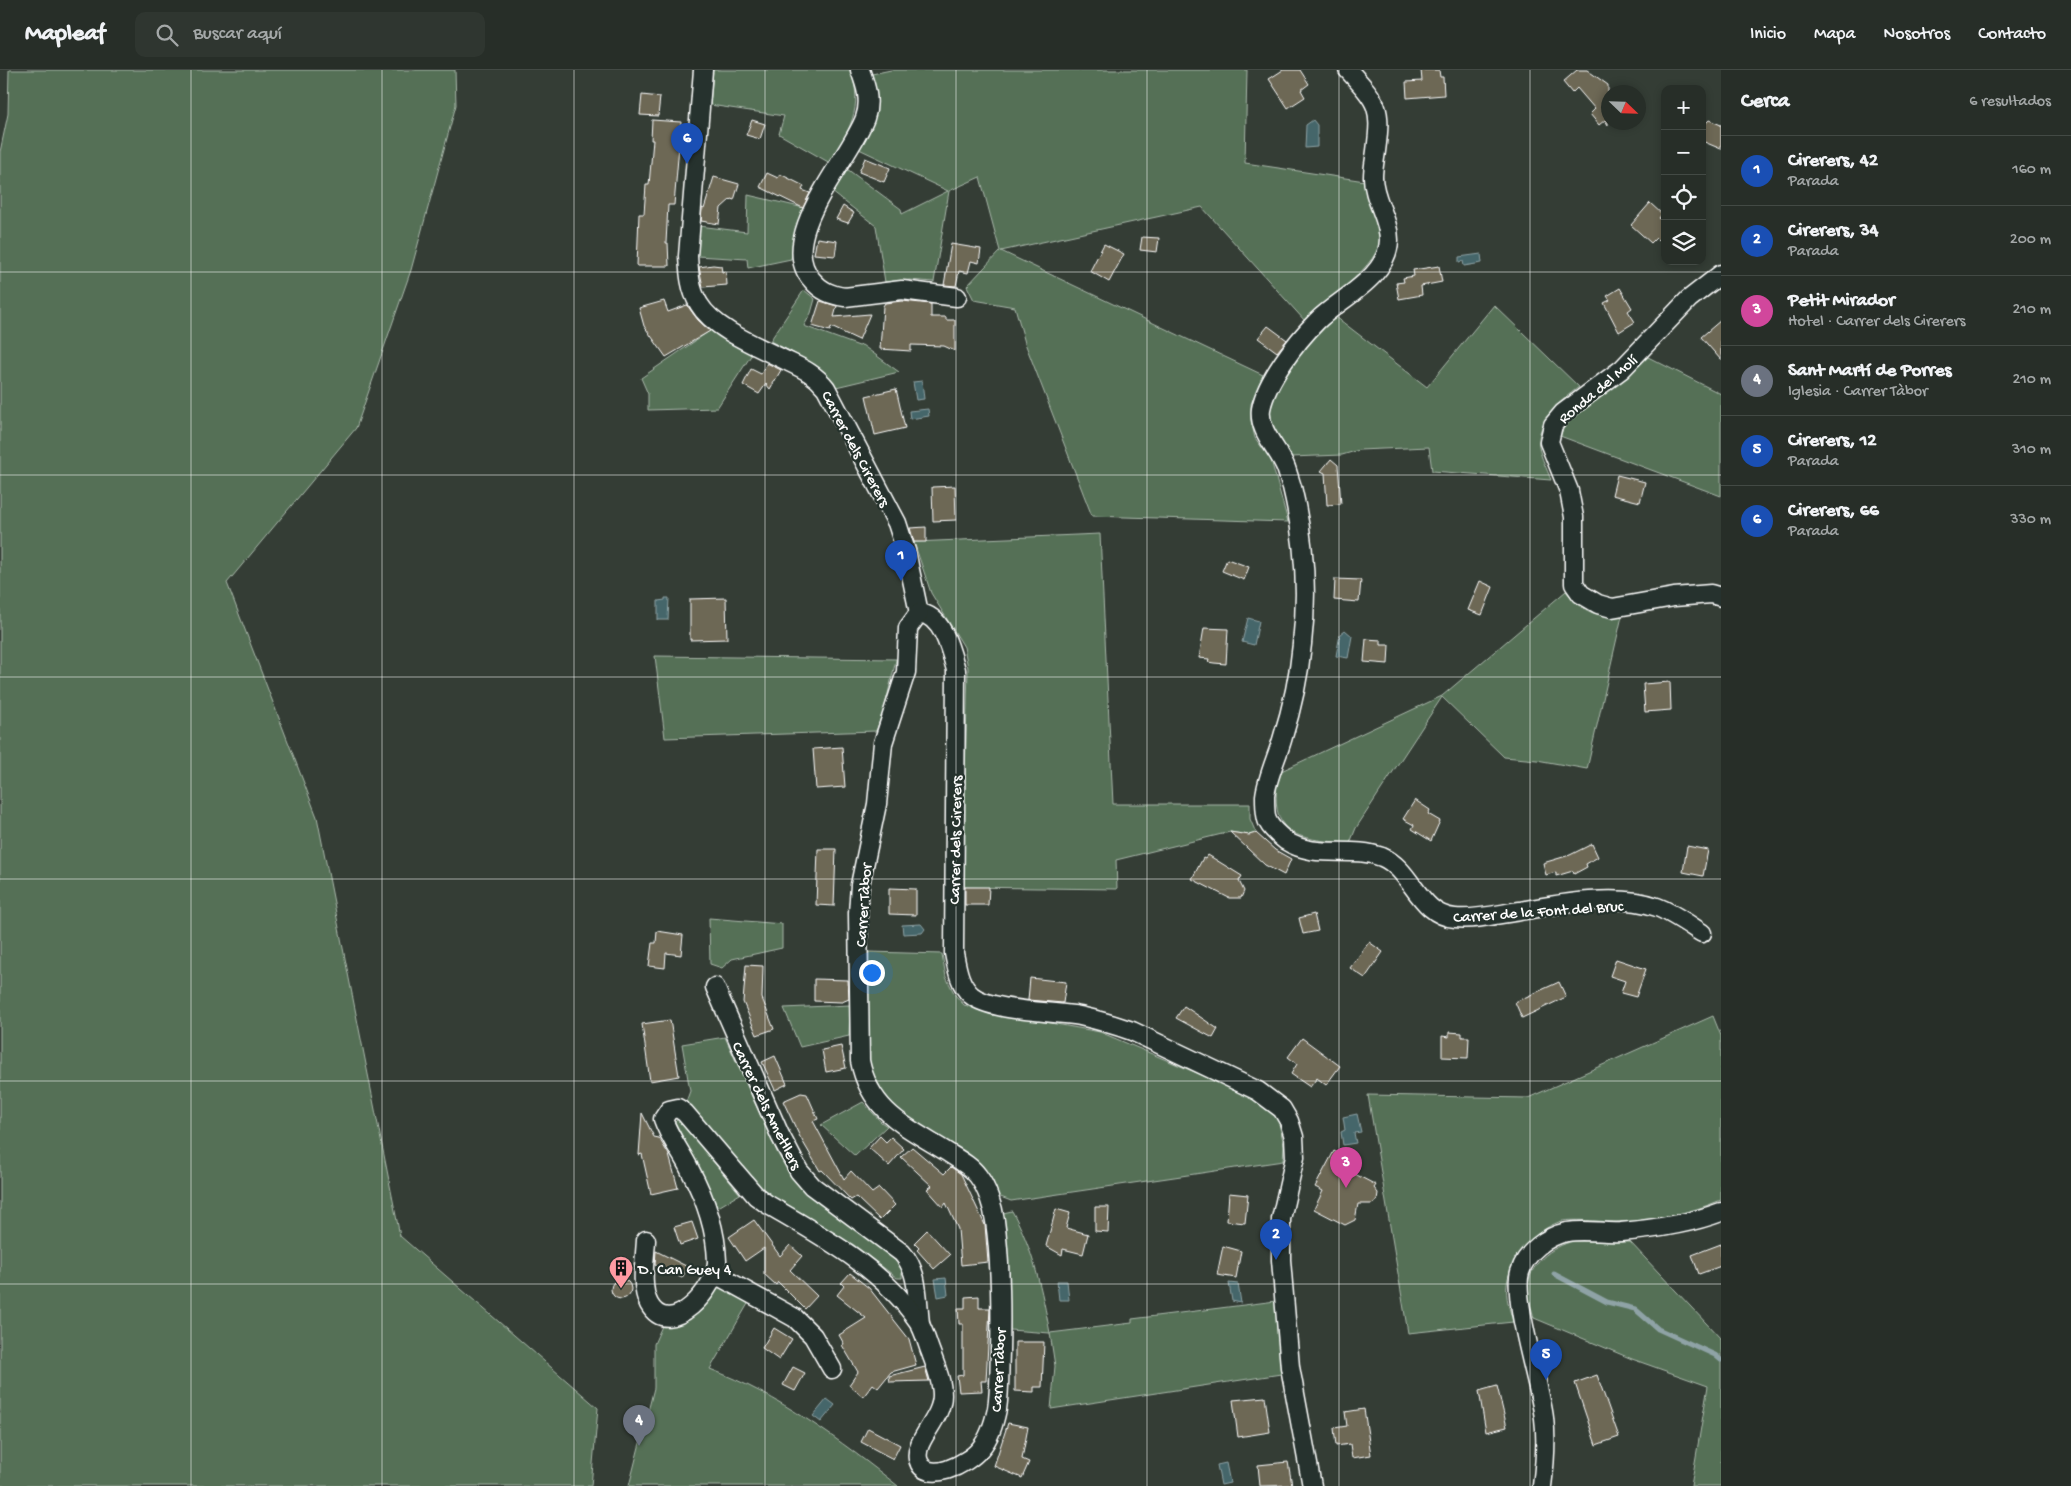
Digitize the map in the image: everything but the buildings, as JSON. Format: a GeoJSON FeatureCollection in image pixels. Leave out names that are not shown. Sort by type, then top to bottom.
{"type":"FeatureCollection","features":[{"type":"Feature","properties":{"kind":"street","name":"Carrer dels Cirerers"},"geometry":{"type":"LineString","coordinates":[[703,70],[688,256],[690,279],[695,296],[710,318],[733,333],[812,374],[826,388],[897,523],[906,551],[919,613],[930,616],[935,622],[947,641],[956,670],[954,953],[958,978],[971,995],[988,1004],[1079,1016],[1110,1023],[1132,1031],[1258,1091],[1282,1109],[1289,1121],[1294,1137],[1296,1157],[1281,1219],[1290,1367],[1312,1486]]}},
{"type":"Feature","properties":{"kind":"street"},"geometry":{"type":"LineString","coordinates":[[860,70],[868,92],[864,119],[809,218],[802,250],[803,269],[818,287],[836,296],[845,297],[902,290],[957,297]]}},
{"type":"Feature","properties":{"kind":"street","name":"Carrer de la Font del Bruc"},"geometry":{"type":"LineString","coordinates":[[1348,70],[1370,94],[1379,109],[1380,126],[1373,178],[1377,200],[1386,222],[1389,241],[1385,256],[1374,273],[1318,320],[1295,348],[1279,371],[1261,411],[1264,430],[1286,466],[1298,514],[1305,598],[1303,640],[1297,684],[1265,794],[1267,821],[1285,840],[1309,851],[1363,852],[1381,857],[1398,867],[1424,902],[1446,917],[1470,918],[1548,906],[1620,902],[1654,906],[1702,933]]}},
{"type":"Feature","properties":{"kind":"street","name":"Ronda del Molí"},"geometry":{"type":"LineString","coordinates":[[1721,274],[1689,299],[1622,369],[1563,413],[1553,425],[1549,442],[1569,491],[1574,517],[1574,584],[1581,594],[1598,604],[1612,608],[1711,594],[1721,597]]}},
{"type":"Feature","properties":{"kind":"street","name":"Carrer Tàbor"},"geometry":{"type":"LineString","coordinates":[[715,1274],[717,1264],[716,1247],[708,1212],[690,1170],[663,1120],[665,1114],[673,1109],[678,1108],[685,1113],[756,1196],[766,1204],[823,1237],[866,1267],[886,1284],[920,1323],[942,1393],[939,1414],[918,1448],[917,1456],[921,1468],[927,1473],[942,1474],[958,1467],[980,1449],[992,1430],[997,1408],[1000,1316],[994,1219],[985,1188],[971,1168],[915,1134],[885,1111],[873,1096],[862,1071],[859,1049],[858,913],[860,885],[877,804],[883,743],[906,672],[908,628],[919,613]]}},
{"type":"Feature","properties":{"kind":"street","name":"Carrer dels Ametllers"},"geometry":{"type":"LineString","coordinates":[[715,988],[772,1118],[799,1171],[812,1186],[909,1260],[913,1269],[920,1323]]}},
{"type":"Feature","properties":{"kind":"street"},"geometry":{"type":"LineString","coordinates":[[1542,1486],[1546,1437],[1538,1381],[1520,1298],[1520,1272],[1525,1261],[1542,1243],[1567,1232],[1620,1232],[1664,1227],[1721,1212]]}},
{"type":"Feature","properties":{"kind":"street"},"geometry":{"type":"LineString","coordinates":[[646,1240],[644,1276],[648,1302],[662,1316],[674,1317],[690,1309],[715,1274],[796,1318],[813,1336],[832,1369]]}},
{"type":"Feature","properties":{"kind":"green space"},"geometry":{"type":"Polygon","coordinates":[[[9,70],[455,70],[456,105],[411,270],[356,428],[227,583],[317,817],[400,1236],[598,1408],[591,1486],[0,1486],[0,152],[8,114],[9,70]]]}},
{"type":"Feature","properties":{"kind":"green space"},"geometry":{"type":"Polygon","coordinates":[[[713,70],[850,70],[856,96],[855,108],[848,130],[830,163],[779,134],[784,116],[710,105],[713,70]]]}},
{"type":"Feature","properties":{"kind":"green space"},"geometry":{"type":"Polygon","coordinates":[[[891,70],[1247,70],[1245,163],[1365,181],[1367,196],[1379,230],[1378,247],[1372,259],[1362,271],[1305,321],[1202,207],[1001,251],[1263,375],[1251,404],[1251,421],[1255,438],[1271,460],[1288,522],[1092,516],[1025,343],[1015,307],[974,300],[967,286],[1000,251],[980,177],[949,191],[934,282],[910,280],[885,282],[876,226],[832,192],[847,169],[901,209],[902,214],[948,191],[859,149],[868,130],[873,112],[875,94],[872,74],[891,70]]]}},
{"type":"Feature","properties":{"kind":"green space"},"geometry":{"type":"Polygon","coordinates":[[[748,195],[804,208],[799,220],[791,259],[748,268],[747,259],[697,256],[699,226],[747,232],[748,195]]]}},
{"type":"Feature","properties":{"kind":"green space"},"geometry":{"type":"Polygon","coordinates":[[[804,290],[815,299],[811,313],[804,326],[859,346],[862,345],[899,372],[836,387],[814,366],[770,341],[804,290]]]}},
{"type":"Feature","properties":{"kind":"green space"},"geometry":{"type":"Polygon","coordinates":[[[1494,305],[1579,387],[1557,405],[1545,420],[1541,429],[1539,447],[1551,480],[1432,471],[1429,447],[1359,450],[1342,455],[1291,457],[1270,419],[1270,403],[1275,390],[1294,362],[1305,348],[1336,317],[1427,387],[1494,305]]]}},
{"type":"Feature","properties":{"kind":"green space"},"geometry":{"type":"Polygon","coordinates":[[[711,330],[752,354],[717,408],[648,410],[648,394],[641,378],[711,330]]]}},
{"type":"Feature","properties":{"kind":"green space"},"geometry":{"type":"Polygon","coordinates":[[[1648,357],[1721,394],[1721,496],[1560,436],[1575,414],[1638,367],[1648,357]]]}},
{"type":"Feature","properties":{"kind":"green space"},"geometry":{"type":"Polygon","coordinates":[[[1100,534],[1113,804],[1250,804],[1250,819],[1256,833],[1249,835],[1230,832],[1116,860],[1117,889],[962,887],[968,668],[964,647],[931,593],[914,542],[1100,534]]]}},
{"type":"Feature","properties":{"kind":"green space"},"geometry":{"type":"Polygon","coordinates":[[[1566,591],[1571,598],[1590,612],[1613,617],[1622,616],[1587,769],[1537,760],[1504,757],[1442,697],[1356,828],[1350,843],[1300,836],[1289,830],[1281,822],[1277,810],[1276,793],[1279,772],[1442,696],[1566,591]]]}},
{"type":"Feature","properties":{"kind":"green space"},"geometry":{"type":"Polygon","coordinates":[[[655,656],[896,660],[884,710],[876,731],[665,738],[655,656]]]}},
{"type":"Feature","properties":{"kind":"green space"},"geometry":{"type":"Polygon","coordinates":[[[709,918],[782,924],[782,948],[732,959],[722,968],[710,964],[709,918]]]}},
{"type":"Feature","properties":{"kind":"green space"},"geometry":{"type":"Polygon","coordinates":[[[869,952],[942,954],[946,977],[955,995],[964,1005],[984,1011],[1100,1032],[1249,1095],[1270,1110],[1278,1119],[1284,1145],[1283,1161],[1011,1201],[998,1196],[991,1178],[980,1164],[963,1151],[909,1119],[886,1099],[878,1086],[871,1070],[867,1051],[869,952]]]}},
{"type":"Feature","properties":{"kind":"green space"},"geometry":{"type":"Polygon","coordinates":[[[850,1005],[849,1036],[800,1047],[784,1008],[850,1005]]]}},
{"type":"Feature","properties":{"kind":"green space"},"geometry":{"type":"Polygon","coordinates":[[[1713,1016],[1721,1036],[1721,1200],[1683,1213],[1643,1220],[1616,1222],[1578,1220],[1559,1222],[1532,1239],[1518,1255],[1513,1265],[1509,1274],[1507,1294],[1513,1322],[1408,1333],[1368,1095],[1528,1098],[1713,1016]]]}},
{"type":"Feature","properties":{"kind":"green space"},"geometry":{"type":"Polygon","coordinates":[[[725,1037],[778,1154],[792,1177],[814,1199],[893,1258],[902,1270],[902,1278],[897,1278],[854,1245],[764,1191],[748,1176],[702,1118],[686,1102],[690,1091],[682,1044],[725,1037]]]}},
{"type":"Feature","properties":{"kind":"green space"},"geometry":{"type":"Polygon","coordinates":[[[863,1102],[887,1126],[855,1156],[821,1125],[863,1102]]]}},
{"type":"Feature","properties":{"kind":"green space"},"geometry":{"type":"Polygon","coordinates":[[[678,1119],[740,1194],[715,1209],[704,1177],[675,1122],[678,1119]]]}},
{"type":"Feature","properties":{"kind":"green space"},"geometry":{"type":"Polygon","coordinates":[[[1012,1211],[1031,1255],[1050,1333],[1010,1330],[1008,1259],[1003,1213],[1012,1211]]]}},
{"type":"Feature","properties":{"kind":"green space"},"geometry":{"type":"Polygon","coordinates":[[[1574,1241],[1630,1242],[1721,1339],[1721,1486],[1691,1486],[1708,1386],[1632,1359],[1534,1318],[1528,1290],[1532,1272],[1542,1258],[1550,1252],[1557,1247],[1574,1241]]]}},
{"type":"Feature","properties":{"kind":"green space"},"geometry":{"type":"Polygon","coordinates":[[[716,1287],[729,1290],[749,1302],[710,1369],[785,1405],[854,1452],[898,1486],[629,1486],[654,1388],[654,1344],[662,1326],[675,1324],[716,1287]]]}},
{"type":"Feature","properties":{"kind":"green space"},"geometry":{"type":"Polygon","coordinates":[[[1276,1301],[1281,1374],[1051,1409],[1055,1366],[1050,1333],[1132,1323],[1132,1319],[1276,1301]]]}},
{"type":"Feature","properties":{"kind":"water"},"geometry":{"type":"Polygon","coordinates":[[[1313,120],[1317,125],[1317,147],[1305,148],[1306,125],[1313,120]]]}},
{"type":"Feature","properties":{"kind":"water"},"geometry":{"type":"Polygon","coordinates":[[[1481,254],[1482,263],[1464,266],[1463,261],[1459,262],[1459,257],[1481,254]]]}},
{"type":"Feature","properties":{"kind":"water"},"geometry":{"type":"Polygon","coordinates":[[[922,381],[924,399],[916,400],[913,382],[922,381]]]}},
{"type":"Feature","properties":{"kind":"water"},"geometry":{"type":"Polygon","coordinates":[[[928,409],[929,416],[910,419],[909,411],[928,409]]]}},
{"type":"Feature","properties":{"kind":"water"},"geometry":{"type":"Polygon","coordinates":[[[665,598],[669,598],[668,620],[658,620],[658,601],[665,600],[665,598]]]}},
{"type":"Feature","properties":{"kind":"water"},"geometry":{"type":"Polygon","coordinates":[[[1248,618],[1259,621],[1254,645],[1242,642],[1248,618]]]}},
{"type":"Feature","properties":{"kind":"water"},"geometry":{"type":"Polygon","coordinates":[[[1345,630],[1352,636],[1348,658],[1336,656],[1340,634],[1345,630]]]}},
{"type":"Feature","properties":{"kind":"water"},"geometry":{"type":"Polygon","coordinates":[[[921,924],[925,929],[922,933],[903,934],[902,925],[921,924]]]}},
{"type":"Feature","properties":{"kind":"water"},"geometry":{"type":"Polygon","coordinates":[[[1357,1114],[1361,1132],[1354,1133],[1356,1143],[1343,1145],[1341,1132],[1345,1130],[1343,1117],[1357,1114]]]}},
{"type":"Feature","properties":{"kind":"water"},"geometry":{"type":"Polygon","coordinates":[[[946,1278],[948,1295],[938,1297],[935,1279],[946,1278]]]}},
{"type":"Feature","properties":{"kind":"water"},"geometry":{"type":"Polygon","coordinates":[[[1057,1281],[1067,1281],[1069,1300],[1059,1300],[1057,1281]]]}},
{"type":"Feature","properties":{"kind":"water"},"geometry":{"type":"Polygon","coordinates":[[[1229,1283],[1238,1284],[1241,1303],[1232,1301],[1229,1283]]]}},
{"type":"Feature","properties":{"kind":"water"},"geometry":{"type":"Polygon","coordinates":[[[827,1399],[835,1405],[821,1422],[813,1416],[827,1399]]]}},
{"type":"Feature","properties":{"kind":"water"},"geometry":{"type":"Polygon","coordinates":[[[1226,1463],[1230,1483],[1221,1485],[1217,1465],[1226,1463]]]}},
{"type":"Feature","properties":{"kind":"waterway"},"geometry":{"type":"LineString","coordinates":[[1554,1274],[1607,1302],[1635,1309],[1658,1329],[1715,1355],[1721,1360]]}},
{"type":"Feature","properties":{"kind":"place","name":"Cirerers, 66"},"geometry":{"type":"Point","coordinates":[687,164]}},
{"type":"Feature","properties":{"kind":"place","name":"Cirerers, 42"},"geometry":{"type":"Point","coordinates":[901,581]}},
{"type":"Feature","properties":{"kind":"place","name":"Petit Mirador"},"geometry":{"type":"Point","coordinates":[1346,1188]}},
{"type":"Feature","properties":{"kind":"place","name":"Cirerers, 34"},"geometry":{"type":"Point","coordinates":[1276,1260]}},
{"type":"Feature","properties":{"kind":"place","name":"D. Can Guey 4"},"geometry":{"type":"Point","coordinates":[621,1289]}},
{"type":"Feature","properties":{"kind":"place","name":"Cirerers, 12"},"geometry":{"type":"Point","coordinates":[1546,1380]}},
{"type":"Feature","properties":{"kind":"place","name":"Sant Martí de Porres"},"geometry":{"type":"Point","coordinates":[639,1446]}}]}
